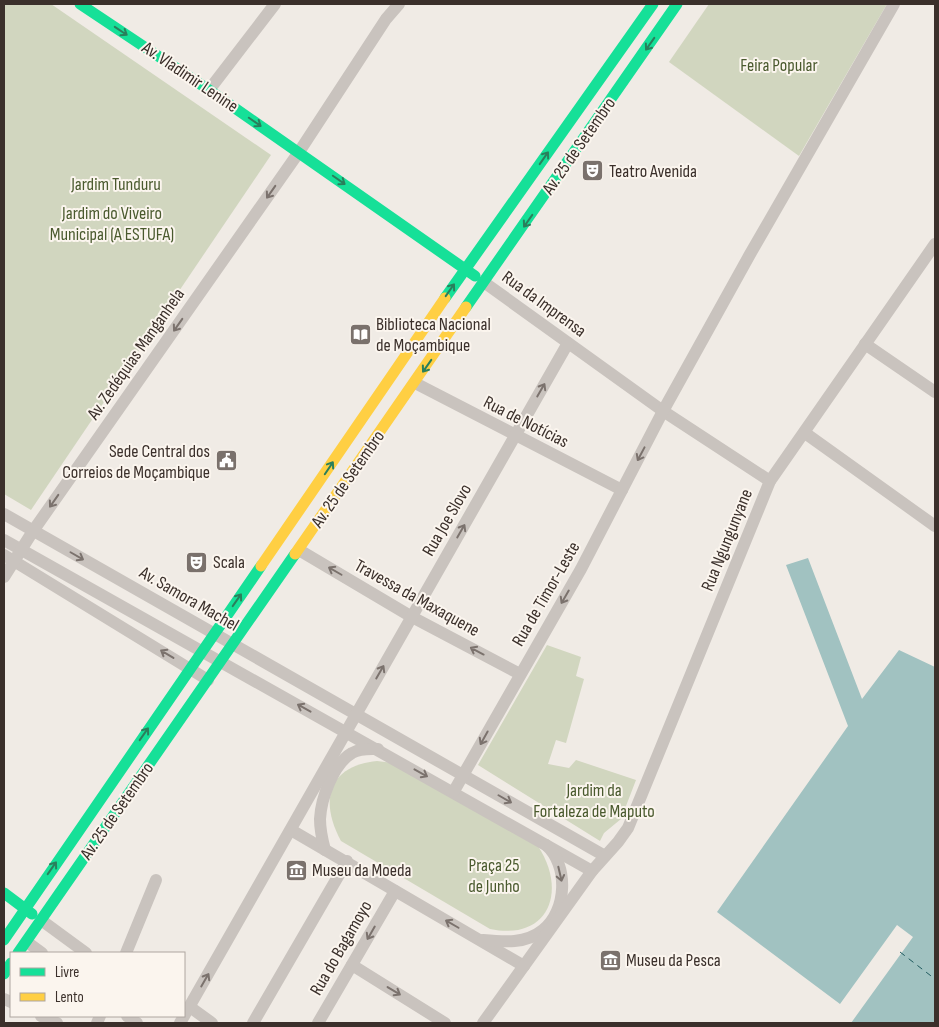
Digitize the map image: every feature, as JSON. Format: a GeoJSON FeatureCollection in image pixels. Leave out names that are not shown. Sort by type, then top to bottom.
{"type":"FeatureCollection","features":[{"type":"Feature","properties":{"kind":"main road","name":"Av. Vladimir Lenine"},"geometry":{"type":"LineString","coordinates":[[80,4],[299,152]]}},
{"type":"Feature","properties":{"kind":"main road","name":"Av. 25 de Setembro"},"geometry":{"type":"LineString","coordinates":[[6,932],[465,269],[653,4]]}},
{"type":"Feature","properties":{"kind":"main road","name":"Av. 25 de Setembro"},"geometry":{"type":"LineString","coordinates":[[19,952],[678,4]]}},
{"type":"Feature","properties":{"kind":"main road","name":"Rua da Imprensa"},"geometry":{"type":"LineString","coordinates":[[299,152],[485,283]]}},
{"type":"Feature","properties":{"kind":"main road"},"geometry":{"type":"LineString","coordinates":[[4,893],[41,920]]}},
{"type":"Feature","properties":{"kind":"main road"},"geometry":{"type":"LineString","coordinates":[[6,932],[27,942]]}},
{"type":"Feature","properties":{"kind":"street"},"geometry":{"type":"LineString","coordinates":[[209,90],[275,4]]}},
{"type":"Feature","properties":{"kind":"street","name":"Av. Zedéquias Manganhela"},"geometry":{"type":"LineString","coordinates":[[4,577],[9,558],[24,547],[33,531],[299,152],[386,19],[399,4]]}},
{"type":"Feature","properties":{"kind":"street","name":"Rua de Timor-Leste"},"geometry":{"type":"LineString","coordinates":[[454,792],[581,568],[663,411],[749,256],[894,4]]}},
{"type":"Feature","properties":{"kind":"street","name":"Rua Ngungunyane"},"geometry":{"type":"LineString","coordinates":[[592,871],[628,828],[770,481],[935,244]]}},
{"type":"Feature","properties":{"kind":"street","name":"Rua da Imprensa"},"geometry":{"type":"LineString","coordinates":[[485,283],[663,411],[770,481]]}},
{"type":"Feature","properties":{"kind":"street","name":"Rua Joe Slovo"},"geometry":{"type":"LineString","coordinates":[[356,714],[568,343]]}},
{"type":"Feature","properties":{"kind":"street"},"geometry":{"type":"LineString","coordinates":[[865,344],[935,392]]}},
{"type":"Feature","properties":{"kind":"street","name":"Rua de Notícias"},"geometry":{"type":"LineString","coordinates":[[415,383],[622,490]]}},
{"type":"Feature","properties":{"kind":"street"},"geometry":{"type":"LineString","coordinates":[[805,433],[935,525]]}},
{"type":"Feature","properties":{"kind":"street","name":"Av. Samora Machel"},"geometry":{"type":"LineString","coordinates":[[4,514],[605,856]]}},
{"type":"Feature","properties":{"kind":"street"},"geometry":{"type":"LineString","coordinates":[[4,531],[24,547],[204,648],[346,732],[538,838],[592,871],[483,1023]]}},
{"type":"Feature","properties":{"kind":"street"},"geometry":{"type":"LineString","coordinates":[[4,540],[24,547]]}},
{"type":"Feature","properties":{"kind":"street","name":"Travessa da Maxaquene"},"geometry":{"type":"LineString","coordinates":[[299,550],[412,616],[520,674]]}},
{"type":"Feature","properties":{"kind":"street"},"geometry":{"type":"LineString","coordinates":[[9,558],[208,680]]}},
{"type":"Feature","properties":{"kind":"street"},"geometry":{"type":"LineString","coordinates":[[185,1015],[356,714]]}},
{"type":"Feature","properties":{"kind":"street"},"geometry":{"type":"LineString","coordinates":[[325,850],[321,834],[320,817],[331,778],[351,754],[364,749],[378,749]]}},
{"type":"Feature","properties":{"kind":"street"},"geometry":{"type":"LineString","coordinates":[[291,830],[524,966]]}},
{"type":"Feature","properties":{"kind":"street"},"geometry":{"type":"LineString","coordinates":[[478,939],[516,942],[543,930],[555,917],[561,895],[562,877],[548,847],[538,838]]}},
{"type":"Feature","properties":{"kind":"street"},"geometry":{"type":"LineString","coordinates":[[253,1023],[346,861]]}},
{"type":"Feature","properties":{"kind":"street"},"geometry":{"type":"LineString","coordinates":[[126,952],[156,880]]}},
{"type":"Feature","properties":{"kind":"street","name":"Rua do Bagamoyo"},"geometry":{"type":"LineString","coordinates":[[318,1023],[395,891]]}},
{"type":"Feature","properties":{"kind":"street"},"geometry":{"type":"LineString","coordinates":[[41,920],[85,952]]}},
{"type":"Feature","properties":{"kind":"street"},"geometry":{"type":"LineString","coordinates":[[27,942],[41,952]]}},
{"type":"Feature","properties":{"kind":"street"},"geometry":{"type":"LineString","coordinates":[[352,965],[445,1023]]}},
{"type":"Feature","properties":{"kind":"street"},"geometry":{"type":"LineString","coordinates":[[190,1007],[212,1023]]}},
{"type":"Feature","properties":{"kind":"street"},"geometry":{"type":"LineString","coordinates":[[43,1017],[57,1023]]}},
{"type":"Feature","properties":{"kind":"green space","name":"Jardim Tunduru"},"geometry":{"type":"Polygon","coordinates":[[[4,4],[51,4],[271,155],[31,510],[4,494],[4,4]]]}},
{"type":"Feature","properties":{"kind":"green space","name":"Feira Popular"},"geometry":{"type":"Polygon","coordinates":[[[709,4],[887,4],[799,156],[669,62],[709,4]]]}},
{"type":"Feature","properties":{"kind":"green space","name":"Jardim da Fortaleza de Maputo"},"geometry":{"type":"Polygon","coordinates":[[[547,645],[581,657],[576,676],[584,679],[566,743],[556,740],[548,764],[569,768],[576,760],[636,780],[621,819],[604,833],[600,841],[478,765],[547,645]]]}},
{"type":"Feature","properties":{"kind":"green space","name":"Praça 25 de Junho"},"geometry":{"type":"Polygon","coordinates":[[[377,761],[393,763],[538,846],[547,863],[551,880],[551,896],[547,909],[539,920],[526,928],[510,931],[490,929],[341,841],[330,812],[332,788],[338,778],[348,770],[360,764],[377,761]]]}},
{"type":"Feature","properties":{"kind":"water"},"geometry":{"type":"Polygon","coordinates":[[[808,558],[862,699],[899,650],[935,667],[935,1023],[851,1023],[913,937],[897,925],[840,1004],[717,912],[848,726],[786,565],[808,558]]]}},
{"type":"Feature","properties":{"kind":"ferry route"},"geometry":{"type":"LineString","coordinates":[[900,952],[935,979]]}},
{"type":"Feature","properties":{"kind":"traffic: fast"},"geometry":{"type":"LineString","coordinates":[[80,4],[209,90],[475,276]]}},
{"type":"Feature","properties":{"kind":"traffic: fast"},"geometry":{"type":"LineString","coordinates":[[445,298],[653,4]]}},
{"type":"Feature","properties":{"kind":"traffic: fast"},"geometry":{"type":"LineString","coordinates":[[466,307],[677,4]]}},
{"type":"Feature","properties":{"kind":"traffic: fast"},"geometry":{"type":"LineString","coordinates":[[19,952],[295,554]]}},
{"type":"Feature","properties":{"kind":"traffic: fast"},"geometry":{"type":"LineString","coordinates":[[4,940],[261,566]]}},
{"type":"Feature","properties":{"kind":"traffic: fast"},"geometry":{"type":"LineString","coordinates":[[4,893],[32,914]]}},
{"type":"Feature","properties":{"kind":"traffic: fast"},"geometry":{"type":"LineString","coordinates":[[4,974],[10,965]]}},
{"type":"Feature","properties":{"kind":"traffic: slow"},"geometry":{"type":"LineString","coordinates":[[261,566],[445,298]]}},
{"type":"Feature","properties":{"kind":"traffic: slow"},"geometry":{"type":"LineString","coordinates":[[295,554],[466,307]]}},
{"type":"Feature","properties":{"kind":"place","name":"Teatro Avenida"},"geometry":{"type":"Point","coordinates":[593,171]}},
{"type":"Feature","properties":{"kind":"place","name":"Biblioteca Nacional de Moçambique"},"geometry":{"type":"Point","coordinates":[360,334]}},
{"type":"Feature","properties":{"kind":"place","name":"Sede Central dos Correios de Moçambique"},"geometry":{"type":"Point","coordinates":[226,461]}},
{"type":"Feature","properties":{"kind":"place","name":"Scala"},"geometry":{"type":"Point","coordinates":[197,562]}},
{"type":"Feature","properties":{"kind":"place","name":"Museu da Moeda"},"geometry":{"type":"Point","coordinates":[296,870]}},
{"type":"Feature","properties":{"kind":"place","name":"Museu da Pesca"},"geometry":{"type":"Point","coordinates":[610,960]}},
{"type":"Feature","properties":{"kind":"park label","name":"Jardim do Viveiro Municipal (A ESTUFA)"},"geometry":{"type":"Point","coordinates":[112,223]}}]}
